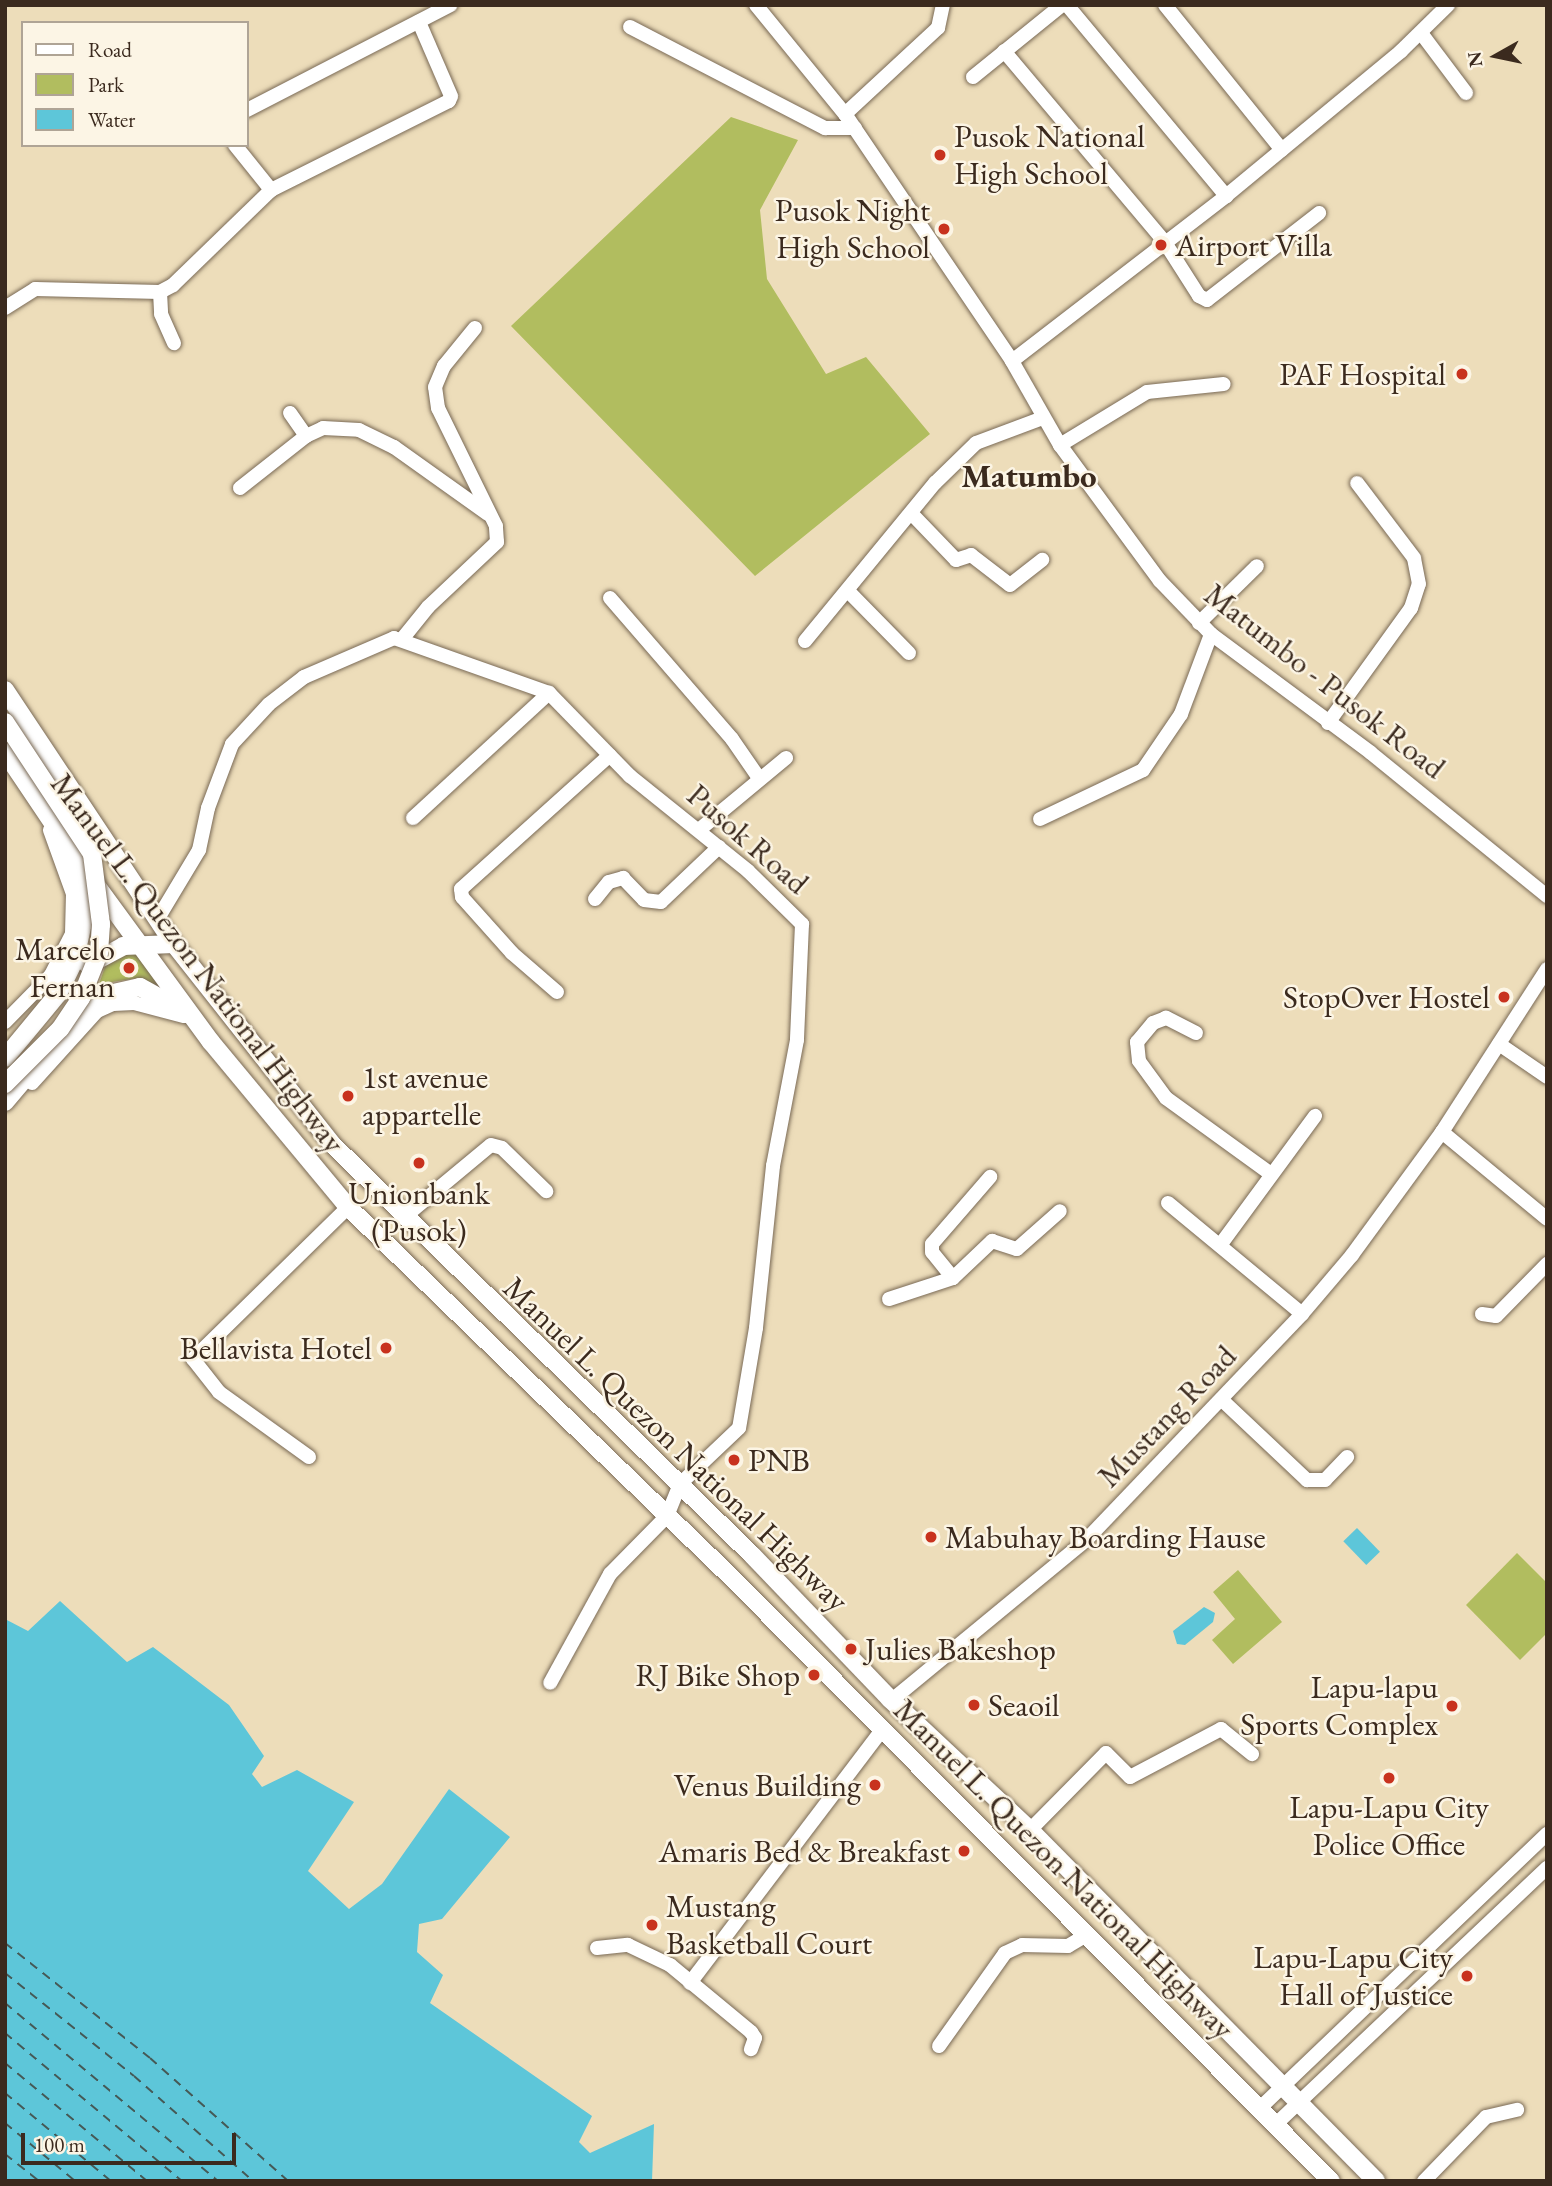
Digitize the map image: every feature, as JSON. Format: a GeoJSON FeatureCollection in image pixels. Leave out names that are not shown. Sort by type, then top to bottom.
{"type":"FeatureCollection","features":[{"type":"Feature","properties":{"kind":"main road","name":"Manuel L. Quezon National Highway"},"geometry":{"type":"LineString","coordinates":[[5,690],[174,944],[308,1117],[403,1218],[680,1484],[892,1700],[1030,1830],[1284,2084],[1376,2181]]}},
{"type":"Feature","properties":{"kind":"main road"},"geometry":{"type":"LineString","coordinates":[[5,722],[92,855],[101,924],[99,953],[80,998],[60,1029],[5,1084]]}},
{"type":"Feature","properties":{"kind":"main road","name":"Manuel L. Quezon National Highway"},"geometry":{"type":"LineString","coordinates":[[5,752],[77,859],[194,1019],[286,1137],[348,1207],[883,1729],[1331,2181]]}},
{"type":"Feature","properties":{"kind":"main road"},"geometry":{"type":"LineString","coordinates":[[58,993],[81,940],[83,898],[77,859]]}},
{"type":"Feature","properties":{"kind":"main road"},"geometry":{"type":"LineString","coordinates":[[5,1058],[58,993],[92,962],[138,943],[174,944]]}},
{"type":"Feature","properties":{"kind":"main road"},"geometry":{"type":"LineString","coordinates":[[5,1102],[87,1005],[125,987],[156,992],[194,1019]]}},
{"type":"Feature","properties":{"kind":"main road"},"geometry":{"type":"LineString","coordinates":[[286,1137],[308,1117]]}},
{"type":"Feature","properties":{"kind":"street"},"geometry":{"type":"LineString","coordinates":[[248,109],[450,5]]}},
{"type":"Feature","properties":{"kind":"street","name":"Matumbo - Pusok Road"},"geometry":{"type":"LineString","coordinates":[[756,5],[855,128],[1012,362],[1060,445],[1160,581],[1211,634],[1468,830],[1547,896]]}},
{"type":"Feature","properties":{"kind":"street"},"geometry":{"type":"LineString","coordinates":[[845,114],[938,28],[943,5]]}},
{"type":"Feature","properties":{"kind":"street"},"geometry":{"type":"LineString","coordinates":[[973,77],[1065,5],[1226,196]]}},
{"type":"Feature","properties":{"kind":"street"},"geometry":{"type":"LineString","coordinates":[[1165,5],[1282,150]]}},
{"type":"Feature","properties":{"kind":"street"},"geometry":{"type":"LineString","coordinates":[[1012,362],[1226,196],[1421,33],[1448,5]]}},
{"type":"Feature","properties":{"kind":"street"},"geometry":{"type":"LineString","coordinates":[[5,308],[35,289],[160,292],[173,285],[271,190],[449,102],[451,96],[419,22]]}},
{"type":"Feature","properties":{"kind":"street"},"geometry":{"type":"LineString","coordinates":[[630,27],[825,128],[855,128]]}},
{"type":"Feature","properties":{"kind":"street"},"geometry":{"type":"LineString","coordinates":[[1421,33],[1466,93]]}},
{"type":"Feature","properties":{"kind":"street"},"geometry":{"type":"LineString","coordinates":[[1004,51],[1164,242],[1199,296],[1207,300],[1319,213]]}},
{"type":"Feature","properties":{"kind":"street"},"geometry":{"type":"LineString","coordinates":[[237,147],[271,190]]}},
{"type":"Feature","properties":{"kind":"street"},"geometry":{"type":"LineString","coordinates":[[160,292],[161,314],[174,343]]}},
{"type":"Feature","properties":{"kind":"street"},"geometry":{"type":"LineString","coordinates":[[157,920],[173,901],[199,850],[208,808],[232,744],[269,704],[304,677],[394,638],[403,638],[428,607],[491,552],[497,542],[496,526],[438,408],[435,387],[444,366],[475,328]]}},
{"type":"Feature","properties":{"kind":"street"},"geometry":{"type":"LineString","coordinates":[[1060,445],[1147,392],[1224,384]]}},
{"type":"Feature","properties":{"kind":"street"},"geometry":{"type":"LineString","coordinates":[[290,413],[306,436]]}},
{"type":"Feature","properties":{"kind":"street"},"geometry":{"type":"LineString","coordinates":[[805,641],[911,513],[976,443],[1043,418]]}},
{"type":"Feature","properties":{"kind":"street"},"geometry":{"type":"LineString","coordinates":[[240,488],[306,436],[323,428],[359,430],[394,447],[489,515]]}},
{"type":"Feature","properties":{"kind":"street"},"geometry":{"type":"LineString","coordinates":[[1328,723],[1411,608],[1419,584],[1414,558],[1357,483]]}},
{"type":"Feature","properties":{"kind":"street"},"geometry":{"type":"LineString","coordinates":[[911,513],[956,560],[971,555],[1010,585],[1042,560]]}},
{"type":"Feature","properties":{"kind":"street"},"geometry":{"type":"LineString","coordinates":[[1199,623],[1257,566]]}},
{"type":"Feature","properties":{"kind":"street"},"geometry":{"type":"LineString","coordinates":[[848,591],[909,653]]}},
{"type":"Feature","properties":{"kind":"street"},"geometry":{"type":"LineString","coordinates":[[610,598],[732,739],[759,778]]}},
{"type":"Feature","properties":{"kind":"street"},"geometry":{"type":"LineString","coordinates":[[1040,819],[1143,770],[1181,715],[1211,634]]}},
{"type":"Feature","properties":{"kind":"street","name":"Pusok Road"},"geometry":{"type":"LineString","coordinates":[[403,638],[473,669],[523,681],[549,693],[610,755],[719,847],[803,924],[800,999],[773,1166],[742,1419],[739,1428],[680,1484],[667,1517],[610,1574],[550,1683]]}},
{"type":"Feature","properties":{"kind":"street"},"geometry":{"type":"LineString","coordinates":[[413,818],[549,693]]}},
{"type":"Feature","properties":{"kind":"street"},"geometry":{"type":"LineString","coordinates":[[557,992],[503,943],[462,897],[461,888],[610,755]]}},
{"type":"Feature","properties":{"kind":"street"},"geometry":{"type":"LineString","coordinates":[[699,830],[786,758]]}},
{"type":"Feature","properties":{"kind":"street"},"geometry":{"type":"LineString","coordinates":[[5,1021],[51,975],[72,934],[73,894],[63,857],[31,791]]}},
{"type":"Feature","properties":{"kind":"street"},"geometry":{"type":"LineString","coordinates":[[596,900],[609,882],[623,878],[645,900],[661,902],[719,847]]}},
{"type":"Feature","properties":{"kind":"street"},"geometry":{"type":"LineString","coordinates":[[1545,977],[1442,1132],[1547,1219]]}},
{"type":"Feature","properties":{"kind":"street"},"geometry":{"type":"LineString","coordinates":[[5,1112],[97,1011],[134,1003],[194,1019]]}},
{"type":"Feature","properties":{"kind":"street"},"geometry":{"type":"LineString","coordinates":[[1196,1033],[1166,1018],[1153,1023],[1137,1042],[1139,1061],[1166,1098],[1271,1174]]}},
{"type":"Feature","properties":{"kind":"street"},"geometry":{"type":"LineString","coordinates":[[1499,1044],[1547,1077]]}},
{"type":"Feature","properties":{"kind":"street"},"geometry":{"type":"LineString","coordinates":[[1221,1244],[1315,1116]]}},
{"type":"Feature","properties":{"kind":"street","name":"Mustang Road"},"geometry":{"type":"LineString","coordinates":[[892,1700],[1087,1539],[1222,1400],[1302,1314],[1352,1255],[1442,1132]]}},
{"type":"Feature","properties":{"kind":"street"},"geometry":{"type":"LineString","coordinates":[[403,1218],[491,1146],[502,1148],[546,1191]]}},
{"type":"Feature","properties":{"kind":"street"},"geometry":{"type":"LineString","coordinates":[[953,1278],[932,1252],[932,1244],[990,1177]]}},
{"type":"Feature","properties":{"kind":"street"},"geometry":{"type":"LineString","coordinates":[[1168,1203],[1221,1244],[1302,1314]]}},
{"type":"Feature","properties":{"kind":"street"},"geometry":{"type":"LineString","coordinates":[[309,1457],[219,1392],[193,1359],[348,1207]]}},
{"type":"Feature","properties":{"kind":"street"},"geometry":{"type":"LineString","coordinates":[[889,1299],[953,1278],[992,1241],[1017,1250],[1060,1211]]}},
{"type":"Feature","properties":{"kind":"street"},"geometry":{"type":"LineString","coordinates":[[1482,1314],[1496,1316],[1547,1264]]}},
{"type":"Feature","properties":{"kind":"street"},"geometry":{"type":"LineString","coordinates":[[1222,1400],[1307,1480],[1325,1480],[1348,1457]]}},
{"type":"Feature","properties":{"kind":"street"},"geometry":{"type":"LineString","coordinates":[[690,1983],[883,1729]]}},
{"type":"Feature","properties":{"kind":"street"},"geometry":{"type":"LineString","coordinates":[[1030,1830],[1106,1753],[1130,1777],[1221,1729],[1252,1754]]}},
{"type":"Feature","properties":{"kind":"street"},"geometry":{"type":"LineString","coordinates":[[1260,2108],[1547,1834]]}},
{"type":"Feature","properties":{"kind":"street"},"geometry":{"type":"LineString","coordinates":[[1276,2124],[1547,1868]]}},
{"type":"Feature","properties":{"kind":"street"},"geometry":{"type":"LineString","coordinates":[[1468,1909],[1485,1924]]}},
{"type":"Feature","properties":{"kind":"street"},"geometry":{"type":"LineString","coordinates":[[939,2046],[1005,1952],[1022,1945],[1045,1949],[1068,1946],[1086,1935]]}},
{"type":"Feature","properties":{"kind":"street"},"geometry":{"type":"LineString","coordinates":[[597,1948],[637,1947],[690,1983],[751,2032],[755,2038],[751,2049]]}},
{"type":"Feature","properties":{"kind":"street"},"geometry":{"type":"LineString","coordinates":[[1424,2181],[1486,2116],[1517,2110]]}},
{"type":"Feature","properties":{"kind":"green space"},"geometry":{"type":"Polygon","coordinates":[[[731,117],[798,140],[760,210],[767,279],[826,374],[866,357],[930,434],[755,576],[511,326],[731,117]]]}},
{"type":"Feature","properties":{"kind":"green space"},"geometry":{"type":"Polygon","coordinates":[[[127,952],[141,953],[165,988],[138,978],[99,984],[106,964],[127,952]]]}},
{"type":"Feature","properties":{"kind":"green space"},"geometry":{"type":"Polygon","coordinates":[[[1517,1553],[1547,1583],[1547,1633],[1520,1660],[1466,1605],[1517,1553]]]}},
{"type":"Feature","properties":{"kind":"green space"},"geometry":{"type":"Polygon","coordinates":[[[1238,1570],[1282,1622],[1233,1664],[1212,1640],[1235,1619],[1213,1592],[1238,1570]]]}},
{"type":"Feature","properties":{"kind":"water"},"geometry":{"type":"Polygon","coordinates":[[[1357,1528],[1380,1552],[1366,1565],[1343,1541],[1357,1528]]]}},
{"type":"Feature","properties":{"kind":"water"},"geometry":{"type":"Polygon","coordinates":[[[60,1601],[127,1662],[153,1647],[229,1705],[264,1756],[252,1774],[262,1787],[297,1770],[354,1802],[308,1871],[349,1909],[382,1884],[449,1789],[510,1837],[442,1919],[419,1924],[417,1952],[443,1975],[430,2003],[592,2116],[579,2142],[590,2153],[654,2124],[652,2181],[5,2181],[5,1619],[28,1631],[60,1601]]]}},
{"type":"Feature","properties":{"kind":"water"},"geometry":{"type":"Polygon","coordinates":[[[1204,1607],[1215,1613],[1213,1622],[1185,1645],[1177,1644],[1173,1631],[1204,1607]]]}},
{"type":"Feature","properties":{"kind":"ferry route"},"geometry":{"type":"LineString","coordinates":[[5,1943],[150,2058],[288,2181]]}},
{"type":"Feature","properties":{"kind":"ferry route"},"geometry":{"type":"LineString","coordinates":[[5,1973],[134,2076],[253,2181]]}},
{"type":"Feature","properties":{"kind":"ferry route"},"geometry":{"type":"LineString","coordinates":[[5,2003],[218,2181]]}},
{"type":"Feature","properties":{"kind":"ferry route"},"geometry":{"type":"LineString","coordinates":[[5,2033],[182,2181]]}},
{"type":"Feature","properties":{"kind":"ferry route"},"geometry":{"type":"LineString","coordinates":[[5,2063],[147,2181]]}},
{"type":"Feature","properties":{"kind":"ferry route"},"geometry":{"type":"LineString","coordinates":[[5,2093],[111,2181]]}},
{"type":"Feature","properties":{"kind":"ferry route"},"geometry":{"type":"LineString","coordinates":[[5,2123],[75,2181]]}},
{"type":"Feature","properties":{"kind":"ferry route"},"geometry":{"type":"LineString","coordinates":[[5,2154],[39,2181]]}},
{"type":"Feature","properties":{"kind":"place","name":"Pusok National High School"},"geometry":{"type":"Point","coordinates":[940,155]}},
{"type":"Feature","properties":{"kind":"place","name":"Pusok Night High School"},"geometry":{"type":"Point","coordinates":[944,229]}},
{"type":"Feature","properties":{"kind":"place","name":"Airport Villa"},"geometry":{"type":"Point","coordinates":[1161,245]}},
{"type":"Feature","properties":{"kind":"place","name":"PAF Hospital"},"geometry":{"type":"Point","coordinates":[1462,374]}},
{"type":"Feature","properties":{"kind":"place","name":"Marcelo Fernan"},"geometry":{"type":"Point","coordinates":[129,968]}},
{"type":"Feature","properties":{"kind":"place","name":"StopOver Hostel"},"geometry":{"type":"Point","coordinates":[1504,997]}},
{"type":"Feature","properties":{"kind":"place","name":"1st avenue appartelle"},"geometry":{"type":"Point","coordinates":[348,1096]}},
{"type":"Feature","properties":{"kind":"place","name":"Unionbank (Pusok)"},"geometry":{"type":"Point","coordinates":[419,1163]}},
{"type":"Feature","properties":{"kind":"place","name":"Bellavista Hotel"},"geometry":{"type":"Point","coordinates":[386,1348]}},
{"type":"Feature","properties":{"kind":"place","name":"PNB"},"geometry":{"type":"Point","coordinates":[734,1460]}},
{"type":"Feature","properties":{"kind":"place","name":"Mabuhay Boarding Hause"},"geometry":{"type":"Point","coordinates":[931,1537]}},
{"type":"Feature","properties":{"kind":"place","name":"Julies Bakeshop"},"geometry":{"type":"Point","coordinates":[851,1649]}},
{"type":"Feature","properties":{"kind":"place","name":"RJ Bike Shop"},"geometry":{"type":"Point","coordinates":[814,1675]}},
{"type":"Feature","properties":{"kind":"place","name":"Seaoil"},"geometry":{"type":"Point","coordinates":[974,1705]}},
{"type":"Feature","properties":{"kind":"place","name":"Lapu-lapu Sports Complex"},"geometry":{"type":"Point","coordinates":[1452,1706]}},
{"type":"Feature","properties":{"kind":"place","name":"Lapu-Lapu City Police Office"},"geometry":{"type":"Point","coordinates":[1389,1778]}},
{"type":"Feature","properties":{"kind":"place","name":"Venus Building"},"geometry":{"type":"Point","coordinates":[875,1785]}},
{"type":"Feature","properties":{"kind":"place","name":"Amaris Bed & Breakfast"},"geometry":{"type":"Point","coordinates":[964,1851]}},
{"type":"Feature","properties":{"kind":"place","name":"Mustang Basketball Court"},"geometry":{"type":"Point","coordinates":[652,1925]}},
{"type":"Feature","properties":{"kind":"place","name":"Lapu-Lapu City Hall of Justice"},"geometry":{"type":"Point","coordinates":[1467,1976]}},
{"type":"Feature","properties":{"kind":"district","name":"Matumbo"},"geometry":{"type":"Point","coordinates":[1029,476]}}]}
